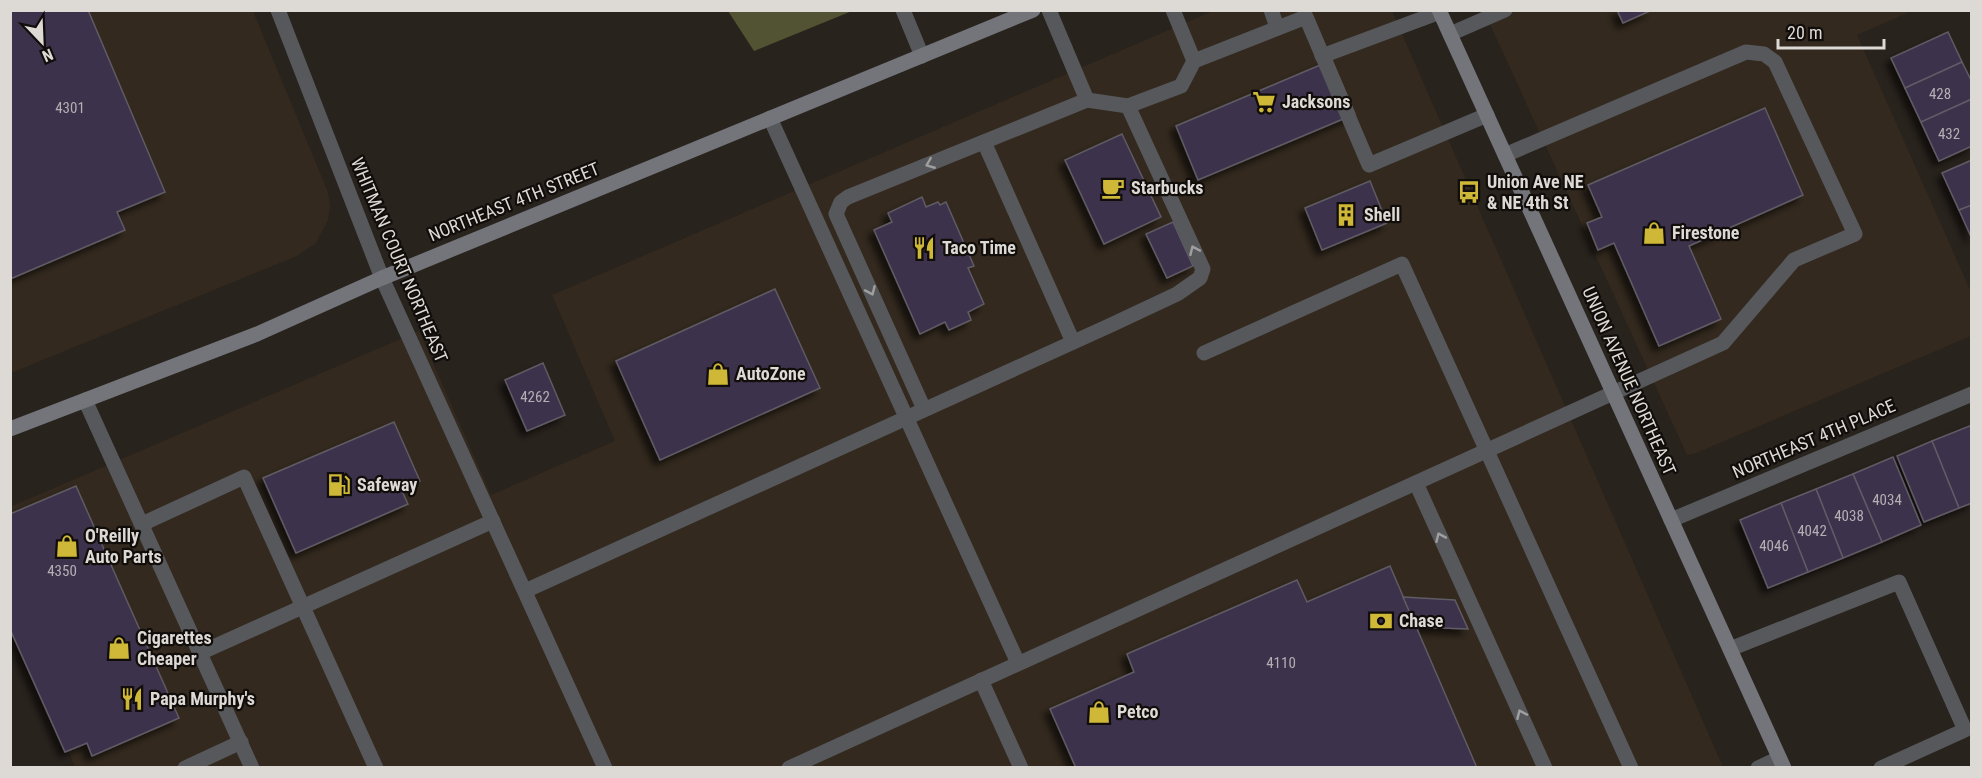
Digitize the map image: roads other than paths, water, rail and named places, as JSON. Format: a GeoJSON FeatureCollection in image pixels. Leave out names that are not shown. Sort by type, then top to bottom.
{"type":"FeatureCollection","features":[{"type":"Feature","properties":{"kind":"main road","name":"NORTHEAST 4TH STREET"},"geometry":{"type":"LineString","coordinates":[[10,429],[257,334],[382,278],[1033,10]]}},
{"type":"Feature","properties":{"kind":"main road","name":"UNION AVENUE NORTHEAST"},"geometry":{"type":"LineString","coordinates":[[1440,11],[1782,763]]}},
{"type":"Feature","properties":{"kind":"street","name":"WHITMAN COURT NORTHEAST"},"geometry":{"type":"LineString","coordinates":[[278,10],[382,278],[605,768]]}},
{"type":"Feature","properties":{"kind":"street"},"geometry":{"type":"LineString","coordinates":[[903,10],[922,56]]}},
{"type":"Feature","properties":{"kind":"street"},"geometry":{"type":"LineString","coordinates":[[1049,10],[1087,100]]}},
{"type":"Feature","properties":{"kind":"street"},"geometry":{"type":"LineString","coordinates":[[1173,10],[1194,61]]}},
{"type":"Feature","properties":{"kind":"street"},"geometry":{"type":"LineString","coordinates":[[1270,10],[1277,27]]}},
{"type":"Feature","properties":{"kind":"street"},"geometry":{"type":"LineString","coordinates":[[1450,34],[1505,10]]}},
{"type":"Feature","properties":{"kind":"street"},"geometry":{"type":"LineString","coordinates":[[1322,56],[1440,11]]}},
{"type":"Feature","properties":{"kind":"street"},"geometry":{"type":"LineString","coordinates":[[924,409],[836,214],[841,202],[848,197],[1087,100],[1128,106],[1181,86],[1194,61],[1306,17],[1370,165],[1487,115]]}},
{"type":"Feature","properties":{"kind":"street"},"geometry":{"type":"LineString","coordinates":[[789,768],[1723,343],[1794,260],[1855,234],[1775,62],[1764,54],[1746,52],[1505,155]]}},
{"type":"Feature","properties":{"kind":"street"},"geometry":{"type":"LineString","coordinates":[[525,591],[1177,294],[1200,278],[1203,270],[1128,106]]}},
{"type":"Feature","properties":{"kind":"street"},"geometry":{"type":"LineString","coordinates":[[770,118],[1018,663]]}},
{"type":"Feature","properties":{"kind":"street"},"geometry":{"type":"LineString","coordinates":[[984,142],[1073,342]]}},
{"type":"Feature","properties":{"kind":"street"},"geometry":{"type":"LineString","coordinates":[[1204,353],[1402,264],[1631,768]]}},
{"type":"Feature","properties":{"kind":"street","name":"NORTHEAST 4TH PLACE"},"geometry":{"type":"LineString","coordinates":[[1671,520],[1971,394]]}},
{"type":"Feature","properties":{"kind":"street"},"geometry":{"type":"LineString","coordinates":[[86,400],[252,768]]}},
{"type":"Feature","properties":{"kind":"street"},"geometry":{"type":"LineString","coordinates":[[142,524],[244,477],[376,768]]}},
{"type":"Feature","properties":{"kind":"street"},"geometry":{"type":"LineString","coordinates":[[1416,483],[1545,768]]}},
{"type":"Feature","properties":{"kind":"street"},"geometry":{"type":"LineString","coordinates":[[200,653],[493,521]]}},
{"type":"Feature","properties":{"kind":"street"},"geometry":{"type":"LineString","coordinates":[[1730,649],[1899,582],[1965,730],[1881,768]]}},
{"type":"Feature","properties":{"kind":"street"},"geometry":{"type":"LineString","coordinates":[[981,680],[1021,768]]}},
{"type":"Feature","properties":{"kind":"street"},"geometry":{"type":"LineString","coordinates":[[185,768],[241,742]]}},
{"type":"Feature","properties":{"kind":"street"},"geometry":{"type":"LineString","coordinates":[[1758,768],[1782,763]]}},
{"type":"Feature","properties":{"kind":"place","name":"Jacksons"},"geometry":{"type":"Point","coordinates":[1264,102]}},
{"type":"Feature","properties":{"kind":"place","name":"Starbucks"},"geometry":{"type":"Point","coordinates":[1113,188]}},
{"type":"Feature","properties":{"kind":"place","name":"Union Ave NE & NE 4th St"},"geometry":{"type":"Point","coordinates":[1469,192]}},
{"type":"Feature","properties":{"kind":"place","name":"Shell"},"geometry":{"type":"Point","coordinates":[1346,215]}},
{"type":"Feature","properties":{"kind":"place","name":"Firestone"},"geometry":{"type":"Point","coordinates":[1654,233]}},
{"type":"Feature","properties":{"kind":"place","name":"Taco Time"},"geometry":{"type":"Point","coordinates":[924,248]}},
{"type":"Feature","properties":{"kind":"place","name":"AutoZone"},"geometry":{"type":"Point","coordinates":[718,374]}},
{"type":"Feature","properties":{"kind":"place","name":"Safeway"},"geometry":{"type":"Point","coordinates":[339,485]}},
{"type":"Feature","properties":{"kind":"place","name":"O'Reilly Auto Parts"},"geometry":{"type":"Point","coordinates":[67,546]}},
{"type":"Feature","properties":{"kind":"place","name":"Chase"},"geometry":{"type":"Point","coordinates":[1381,621]}},
{"type":"Feature","properties":{"kind":"place","name":"Cigarettes Cheaper"},"geometry":{"type":"Point","coordinates":[119,648]}},
{"type":"Feature","properties":{"kind":"place","name":"Papa Murphy's"},"geometry":{"type":"Point","coordinates":[132,699]}},
{"type":"Feature","properties":{"kind":"place","name":"Petco"},"geometry":{"type":"Point","coordinates":[1099,712]}}]}
